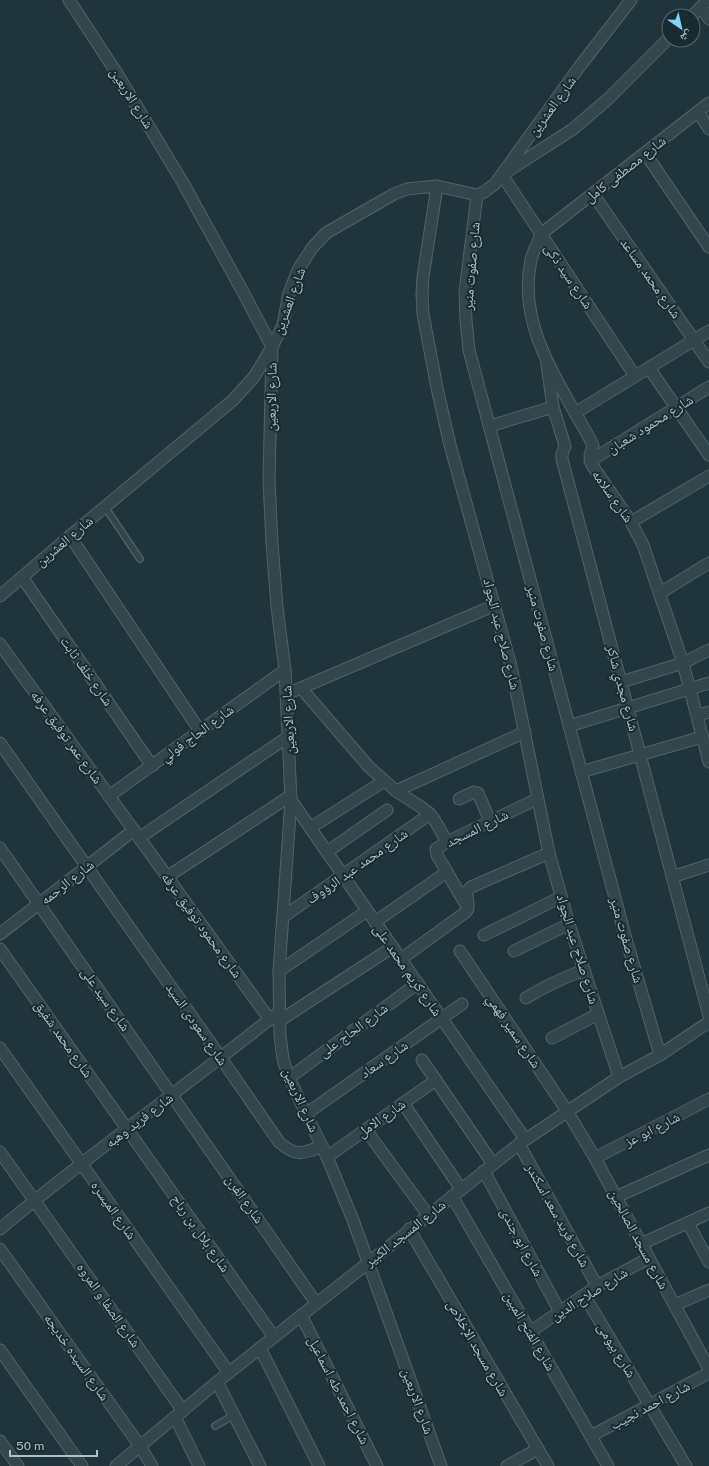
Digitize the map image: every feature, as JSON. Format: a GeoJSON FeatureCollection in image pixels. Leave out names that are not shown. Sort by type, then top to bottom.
{"type":"FeatureCollection","features":[{"type":"Feature","properties":{"kind":"street","name":"شارع الاربعين"},"geometry":{"type":"LineString","coordinates":[[69,0],[183,182],[272,347],[269,480],[277,607],[287,694],[291,798],[276,1018],[283,1059],[289,1078],[327,1157],[353,1220],[441,1466]]}},
{"type":"Feature","properties":{"kind":"street","name":"شارع العشرين"},"geometry":{"type":"LineString","coordinates":[[0,596],[233,400],[254,377],[283,325],[289,293],[298,270],[312,248],[326,233],[394,194],[407,189],[437,186],[477,195],[495,184],[580,66],[631,0]]}},
{"type":"Feature","properties":{"kind":"street"},"geometry":{"type":"LineString","coordinates":[[705,3],[709,19]]}},
{"type":"Feature","properties":{"kind":"street"},"geometry":{"type":"LineString","coordinates":[[502,175],[573,129],[608,100],[661,46]]}},
{"type":"Feature","properties":{"kind":"street","name":"شارع مصطفى كامل"},"geometry":{"type":"LineString","coordinates":[[541,234],[709,103]]}},
{"type":"Feature","properties":{"kind":"street"},"geometry":{"type":"LineString","coordinates":[[698,112],[709,129]]}},
{"type":"Feature","properties":{"kind":"street"},"geometry":{"type":"LineString","coordinates":[[645,153],[709,248]]}},
{"type":"Feature","properties":{"kind":"street","name":"شارع سيد ذكى"},"geometry":{"type":"LineString","coordinates":[[502,175],[635,376]]}},
{"type":"Feature","properties":{"kind":"street","name":"شارع صلاح عبد الجواد"},"geometry":{"type":"LineString","coordinates":[[437,186],[423,277],[422,294],[423,314],[437,388],[450,445],[511,666],[549,853],[569,924],[619,1078]]}},
{"type":"Feature","properties":{"kind":"street","name":"شارع محمد مساعد"},"geometry":{"type":"LineString","coordinates":[[593,194],[709,362]]}},
{"type":"Feature","properties":{"kind":"street","name":"شارع صفوت منير"},"geometry":{"type":"LineString","coordinates":[[477,195],[465,292],[469,350],[626,939],[660,1055]]}},
{"type":"Feature","properties":{"kind":"street","name":"شارع سلامه"},"geometry":{"type":"LineString","coordinates":[[541,234],[532,259],[528,281],[529,307],[534,329],[547,360],[592,445],[590,461],[593,468],[632,522],[643,545],[683,663],[709,762]]}},
{"type":"Feature","properties":{"kind":"street"},"geometry":{"type":"LineString","coordinates":[[575,413],[709,330]]}},
{"type":"Feature","properties":{"kind":"street","name":"شارع مجدي شاكر"},"geometry":{"type":"LineString","coordinates":[[547,360],[553,407],[565,446],[562,454],[562,460],[709,1016]]}},
{"type":"Feature","properties":{"kind":"street"},"geometry":{"type":"LineString","coordinates":[[649,368],[709,455]]}},
{"type":"Feature","properties":{"kind":"street","name":"شارع محمود شعبان"},"geometry":{"type":"LineString","coordinates":[[590,461],[709,387]]}},
{"type":"Feature","properties":{"kind":"street"},"geometry":{"type":"LineString","coordinates":[[490,426],[553,407]]}},
{"type":"Feature","properties":{"kind":"street"},"geometry":{"type":"LineString","coordinates":[[632,522],[709,476]]}},
{"type":"Feature","properties":{"kind":"street"},"geometry":{"type":"LineString","coordinates":[[70,536],[200,731]]}},
{"type":"Feature","properties":{"kind":"street"},"geometry":{"type":"LineString","coordinates":[[660,593],[709,563]]}},
{"type":"Feature","properties":{"kind":"street","name":"شارع خلف ثابت"},"geometry":{"type":"LineString","coordinates":[[22,577],[152,766]]}},
{"type":"Feature","properties":{"kind":"street"},"geometry":{"type":"LineString","coordinates":[[287,694],[495,605]]}},
{"type":"Feature","properties":{"kind":"street","name":"شارع عمر توفيق عرفه"},"geometry":{"type":"LineString","coordinates":[[0,644],[136,834]]}},
{"type":"Feature","properties":{"kind":"street"},"geometry":{"type":"LineString","coordinates":[[621,682],[683,663],[709,650]]}},
{"type":"Feature","properties":{"kind":"street","name":"شارع الحاج فولي"},"geometry":{"type":"LineString","coordinates":[[110,796],[285,670]]}},
{"type":"Feature","properties":{"kind":"street"},"geometry":{"type":"LineString","coordinates":[[569,726],[709,683]]}},
{"type":"Feature","properties":{"kind":"street"},"geometry":{"type":"LineString","coordinates":[[301,688],[369,767],[384,782],[430,814],[446,842]]}},
{"type":"Feature","properties":{"kind":"street"},"geometry":{"type":"LineString","coordinates":[[697,715],[709,712]]}},
{"type":"Feature","properties":{"kind":"street"},"geometry":{"type":"LineString","coordinates":[[396,791],[525,732]]}},
{"type":"Feature","properties":{"kind":"street","name":"شارع الرحمه"},"geometry":{"type":"LineString","coordinates":[[0,934],[87,866],[289,736]]}},
{"type":"Feature","properties":{"kind":"street"},"geometry":{"type":"LineString","coordinates":[[581,772],[702,737]]}},
{"type":"Feature","properties":{"kind":"street","name":"شارع سعودى السيد"},"geometry":{"type":"LineString","coordinates":[[0,743],[279,1142],[286,1149],[295,1154],[304,1153],[322,1146]]}},
{"type":"Feature","properties":{"kind":"street"},"geometry":{"type":"LineString","coordinates":[[310,828],[384,782]]}},
{"type":"Feature","properties":{"kind":"street"},"geometry":{"type":"LineString","coordinates":[[459,799],[474,792],[478,793],[490,821]]}},
{"type":"Feature","properties":{"kind":"street"},"geometry":{"type":"LineString","coordinates":[[167,877],[291,798]]}},
{"type":"Feature","properties":{"kind":"street","name":"شارع كريم محمد على"},"geometry":{"type":"LineString","coordinates":[[291,798],[310,828],[442,1018],[522,1141]]}},
{"type":"Feature","properties":{"kind":"street","name":"شارع المسجد"},"geometry":{"type":"LineString","coordinates":[[468,909],[435,852],[436,849],[446,842],[537,799]]}},
{"type":"Feature","properties":{"kind":"street"},"geometry":{"type":"LineString","coordinates":[[327,852],[387,810]]}},
{"type":"Feature","properties":{"kind":"street","name":"شارع محمد عبد الرؤوف"},"geometry":{"type":"LineString","coordinates":[[283,917],[430,814]]}},
{"type":"Feature","properties":{"kind":"street","name":"شارع محمود توفيق عرفه"},"geometry":{"type":"LineString","coordinates":[[136,834],[167,877],[276,1018]]}},
{"type":"Feature","properties":{"kind":"street","name":"شارع سيد على"},"geometry":{"type":"LineString","coordinates":[[0,848],[173,1095]]}},
{"type":"Feature","properties":{"kind":"street"},"geometry":{"type":"LineString","coordinates":[[401,959],[466,912],[468,909],[466,891],[471,887],[549,853]]}},
{"type":"Feature","properties":{"kind":"street"},"geometry":{"type":"LineString","coordinates":[[672,877],[709,865]]}},
{"type":"Feature","properties":{"kind":"street"},"geometry":{"type":"LineString","coordinates":[[375,922],[447,872]]}},
{"type":"Feature","properties":{"kind":"street"},"geometry":{"type":"LineString","coordinates":[[484,935],[561,897]]}},
{"type":"Feature","properties":{"kind":"street"},"geometry":{"type":"LineString","coordinates":[[279,971],[368,911]]}},
{"type":"Feature","properties":{"kind":"street"},"geometry":{"type":"LineString","coordinates":[[514,951],[569,924]]}},
{"type":"Feature","properties":{"kind":"street","name":"شارع فريد وهبه"},"geometry":{"type":"LineString","coordinates":[[0,1229],[81,1163],[276,1018],[393,947]]}},
{"type":"Feature","properties":{"kind":"street","name":"شارع محمد شفيق"},"geometry":{"type":"LineString","coordinates":[[0,949],[127,1129]]}},
{"type":"Feature","properties":{"kind":"street","name":"شارع سمير فهمي"},"geometry":{"type":"LineString","coordinates":[[460,951],[568,1110]]}},
{"type":"Feature","properties":{"kind":"street"},"geometry":{"type":"LineString","coordinates":[[526,998],[557,980],[584,970]]}},
{"type":"Feature","properties":{"kind":"street","name":"شارع الحاج على"},"geometry":{"type":"LineString","coordinates":[[289,1078],[418,983]]}},
{"type":"Feature","properties":{"kind":"street","name":"شارع سعاد"},"geometry":{"type":"LineString","coordinates":[[306,1114],[462,1004]]}},
{"type":"Feature","properties":{"kind":"street"},"geometry":{"type":"LineString","coordinates":[[552,1038],[598,1014]]}},
{"type":"Feature","properties":{"kind":"street","name":"شارع المسجد الكبير"},"geometry":{"type":"LineString","coordinates":[[120,1465],[140,1446],[217,1382],[522,1141],[619,1078],[660,1055],[709,1022]]}},
{"type":"Feature","properties":{"kind":"street","name":"شارع الميسره"},"geometry":{"type":"LineString","coordinates":[[0,1048],[229,1373]]}},
{"type":"Feature","properties":{"kind":"street"},"geometry":{"type":"LineString","coordinates":[[422,1060],[493,1164]]}},
{"type":"Feature","properties":{"kind":"street","name":"شارع الامل"},"geometry":{"type":"LineString","coordinates":[[327,1157],[436,1080]]}},
{"type":"Feature","properties":{"kind":"street","name":"شارع الفرن"},"geometry":{"type":"LineString","coordinates":[[173,1095],[316,1303]]}},
{"type":"Feature","properties":{"kind":"street","name":"شارع ابو عز"},"geometry":{"type":"LineString","coordinates":[[595,1158],[709,1099]]}},
{"type":"Feature","properties":{"kind":"street","name":"شارع الفتح المبين"},"geometry":{"type":"LineString","coordinates":[[403,1103],[456,1193],[530,1332],[608,1466]]}},
{"type":"Feature","properties":{"kind":"street","name":"شارع مسجد الصالحين"},"geometry":{"type":"LineString","coordinates":[[568,1110],[675,1305],[705,1351],[709,1369]]}},
{"type":"Feature","properties":{"kind":"street","name":"شارع بلال بن رباح"},"geometry":{"type":"LineString","coordinates":[[127,1129],[274,1337]]}},
{"type":"Feature","properties":{"kind":"street"},"geometry":{"type":"LineString","coordinates":[[366,1130],[428,1215]]}},
{"type":"Feature","properties":{"kind":"street","name":"شارع فريد سعد اسكندر"},"geometry":{"type":"LineString","coordinates":[[522,1141],[597,1286]]}},
{"type":"Feature","properties":{"kind":"street","name":"شارع الصفا و المروه"},"geometry":{"type":"LineString","coordinates":[[0,1152],[179,1414],[199,1466]]}},
{"type":"Feature","properties":{"kind":"street"},"geometry":{"type":"LineString","coordinates":[[616,1196],[709,1155]]}},
{"type":"Feature","properties":{"kind":"street","name":"شارع ابو جندى"},"geometry":{"type":"LineString","coordinates":[[484,1171],[560,1312]]}},
{"type":"Feature","properties":{"kind":"street"},"geometry":{"type":"LineString","coordinates":[[641,1244],[709,1213]]}},
{"type":"Feature","properties":{"kind":"street"},"geometry":{"type":"LineString","coordinates":[[688,1222],[709,1262]]}},
{"type":"Feature","properties":{"kind":"street","name":"شارع مسجد الإخلاص"},"geometry":{"type":"LineString","coordinates":[[409,1229],[548,1466]]}},
{"type":"Feature","properties":{"kind":"street","name":"شارع السيده خديجه"},"geometry":{"type":"LineString","coordinates":[[0,1249],[140,1446],[152,1466]]}},
{"type":"Feature","properties":{"kind":"street","name":"شارع صلاح الدين"},"geometry":{"type":"LineString","coordinates":[[530,1332],[597,1286],[649,1258]]}},
{"type":"Feature","properties":{"kind":"street"},"geometry":{"type":"LineString","coordinates":[[675,1305],[709,1290]]}},
{"type":"Feature","properties":{"kind":"street","name":"شارع بيومى"},"geometry":{"type":"LineString","coordinates":[[584,1295],[686,1466]]}},
{"type":"Feature","properties":{"kind":"street","name":"شارع احمد طه اسماعيل"},"geometry":{"type":"LineString","coordinates":[[301,1315],[377,1466]]}},
{"type":"Feature","properties":{"kind":"street"},"geometry":{"type":"LineString","coordinates":[[260,1348],[319,1466]]}},
{"type":"Feature","properties":{"kind":"street"},"geometry":{"type":"LineString","coordinates":[[0,1350],[82,1466]]}},
{"type":"Feature","properties":{"kind":"street","name":"شارع احمد نجيب"},"geometry":{"type":"LineString","coordinates":[[591,1436],[709,1373]]}},
{"type":"Feature","properties":{"kind":"street"},"geometry":{"type":"LineString","coordinates":[[217,1382],[260,1466]]}},
{"type":"Feature","properties":{"kind":"street"},"geometry":{"type":"LineString","coordinates":[[0,1441],[18,1466]]}},
{"type":"Feature","properties":{"kind":"street"},"geometry":{"type":"LineString","coordinates":[[507,1466],[538,1449]]}},
{"type":"Feature","properties":{"kind":"lane"},"geometry":{"type":"LineString","coordinates":[[105,507],[140,559]]}},
{"type":"Feature","properties":{"kind":"lane"},"geometry":{"type":"LineString","coordinates":[[215,1426],[234,1415]]}}]}
